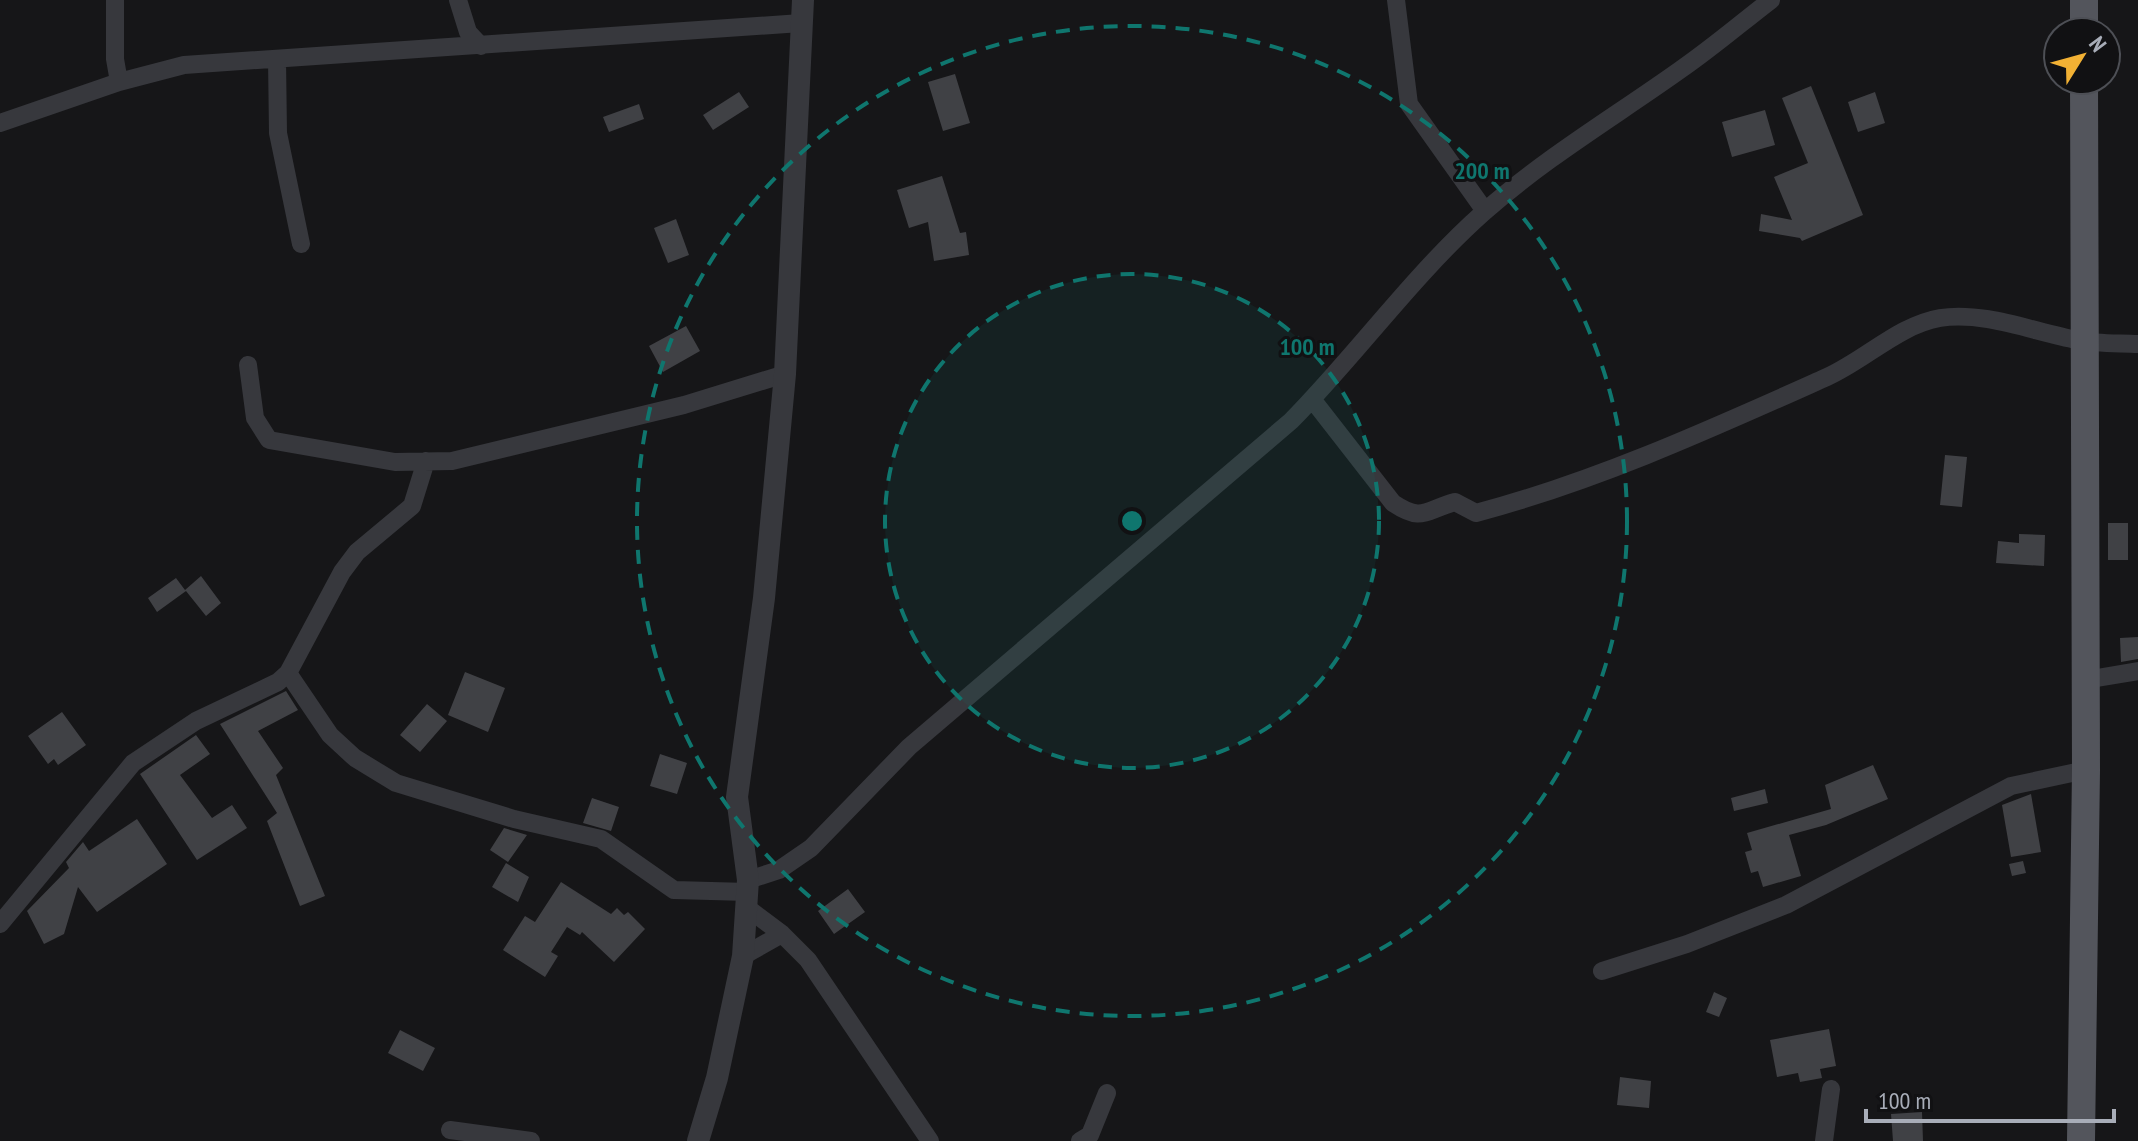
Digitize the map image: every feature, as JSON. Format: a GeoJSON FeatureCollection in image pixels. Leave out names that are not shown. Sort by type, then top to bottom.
{"type":"FeatureCollection","features":[{"type":"Feature","properties":{"kind":"main road"},"geometry":{"type":"LineString","coordinates":[[2081,1141],[2086,770],[2082,341],[2084,96]]}},
{"type":"Feature","properties":{"kind":"street"},"geometry":{"type":"LineString","coordinates":[[115,0],[115,59],[119,82]]}},
{"type":"Feature","properties":{"kind":"street"},"geometry":{"type":"LineString","coordinates":[[458,0],[468,32],[481,46]]}},
{"type":"Feature","properties":{"kind":"street"},"geometry":{"type":"LineString","coordinates":[[698,1141],[717,1078],[743,956],[747,893],[737,797],[764,598],[785,374],[803,0]]}},
{"type":"Feature","properties":{"kind":"street"},"geometry":{"type":"LineString","coordinates":[[1396,0],[1409,104],[1485,211]]}},
{"type":"Feature","properties":{"kind":"street"},"geometry":{"type":"LineString","coordinates":[[288,673],[330,735],[355,758],[396,783],[514,819],[580,831],[601,839],[674,890],[747,893],[811,848],[921,737],[1193,508],[1312,399],[1451,243],[1485,211],[1574,140],[1682,69],[1753,6],[1771,0]]}},
{"type":"Feature","properties":{"kind":"street"},"geometry":{"type":"LineString","coordinates":[[0,123],[119,82],[184,65],[801,23]]}},
{"type":"Feature","properties":{"kind":"street"},"geometry":{"type":"LineString","coordinates":[[277,59],[278,133],[301,244]]}},
{"type":"Feature","properties":{"kind":"street"},"geometry":{"type":"LineString","coordinates":[[1312,399],[1393,503],[1410,514],[1426,515],[1455,502],[1476,513],[1562,488],[1637,460],[1830,376],[1920,322],[1944,318],[1990,321],[2082,341],[2138,344]]}},
{"type":"Feature","properties":{"kind":"street"},"geometry":{"type":"LineString","coordinates":[[248,365],[255,418],[269,440],[395,462],[452,461],[669,408],[785,374]]}},
{"type":"Feature","properties":{"kind":"street"},"geometry":{"type":"LineString","coordinates":[[0,924],[133,763],[196,721],[278,682],[288,673],[342,572],[357,552],[412,506],[426,461]]}},
{"type":"Feature","properties":{"kind":"street"},"geometry":{"type":"LineString","coordinates":[[2085,680],[2138,671]]}},
{"type":"Feature","properties":{"kind":"street"},"geometry":{"type":"LineString","coordinates":[[1602,971],[1687,944],[1786,905],[2011,786],[2086,770]]}},
{"type":"Feature","properties":{"kind":"street"},"geometry":{"type":"LineString","coordinates":[[747,893],[808,960],[930,1141]]}},
{"type":"Feature","properties":{"kind":"street"},"geometry":{"type":"LineString","coordinates":[[743,956],[782,934]]}},
{"type":"Feature","properties":{"kind":"street"},"geometry":{"type":"LineString","coordinates":[[1824,1141],[1831,1089]]}},
{"type":"Feature","properties":{"kind":"street"},"geometry":{"type":"LineString","coordinates":[[1080,1141],[1090,1135],[1107,1093]]}},
{"type":"Feature","properties":{"kind":"street"},"geometry":{"type":"LineString","coordinates":[[450,1130],[531,1141]]}},
{"type":"Feature","properties":{"kind":"building"},"geometry":{"type":"Polygon","coordinates":[[[955,74],[970,123],[943,131],[928,82],[955,74]]]}},
{"type":"Feature","properties":{"kind":"building"},"geometry":{"type":"Polygon","coordinates":[[[1811,86],[1863,215],[1802,241],[1800,238],[1759,231],[1761,214],[1792,220],[1774,177],[1808,163],[1782,98],[1811,86]]]}},
{"type":"Feature","properties":{"kind":"building"},"geometry":{"type":"Polygon","coordinates":[[[739,92],[749,107],[713,130],[703,115],[739,92]]]}},
{"type":"Feature","properties":{"kind":"building"},"geometry":{"type":"Polygon","coordinates":[[[1875,92],[1885,123],[1858,132],[1848,102],[1875,92]]]}},
{"type":"Feature","properties":{"kind":"building"},"geometry":{"type":"Polygon","coordinates":[[[639,104],[644,119],[609,132],[603,117],[639,104]]]}},
{"type":"Feature","properties":{"kind":"building"},"geometry":{"type":"Polygon","coordinates":[[[1765,110],[1775,145],[1732,157],[1722,122],[1765,110]]]}},
{"type":"Feature","properties":{"kind":"building"},"geometry":{"type":"Polygon","coordinates":[[[942,176],[960,233],[966,232],[969,255],[934,261],[928,222],[909,228],[897,190],[942,176]]]}},
{"type":"Feature","properties":{"kind":"building"},"geometry":{"type":"Polygon","coordinates":[[[676,219],[689,255],[668,263],[654,228],[676,219]]]}},
{"type":"Feature","properties":{"kind":"building"},"geometry":{"type":"Polygon","coordinates":[[[686,326],[700,351],[663,372],[649,346],[686,326]]]}},
{"type":"Feature","properties":{"kind":"building"},"geometry":{"type":"Polygon","coordinates":[[[1945,455],[1967,457],[1962,507],[1940,505],[1945,455]]]}},
{"type":"Feature","properties":{"kind":"building"},"geometry":{"type":"Polygon","coordinates":[[[2108,523],[2128,523],[2128,560],[2108,560],[2108,523]]]}},
{"type":"Feature","properties":{"kind":"building"},"geometry":{"type":"Polygon","coordinates":[[[2019,534],[2045,535],[2044,566],[1996,563],[1998,541],[2019,543],[2019,534]]]}},
{"type":"Feature","properties":{"kind":"building"},"geometry":{"type":"Polygon","coordinates":[[[201,576],[221,603],[206,616],[186,591],[157,612],[148,598],[176,578],[185,590],[201,576]]]}},
{"type":"Feature","properties":{"kind":"building"},"geometry":{"type":"Polygon","coordinates":[[[2138,637],[2138,659],[2121,662],[2120,638],[2138,637]]]}},
{"type":"Feature","properties":{"kind":"building"},"geometry":{"type":"Polygon","coordinates":[[[465,672],[505,688],[488,732],[448,715],[465,672]]]}},
{"type":"Feature","properties":{"kind":"building"},"geometry":{"type":"Polygon","coordinates":[[[286,691],[298,710],[258,731],[283,768],[276,775],[325,896],[300,906],[267,821],[277,813],[220,724],[286,691]]]}},
{"type":"Feature","properties":{"kind":"building"},"geometry":{"type":"Polygon","coordinates":[[[427,704],[447,721],[420,752],[400,735],[427,704]]]}},
{"type":"Feature","properties":{"kind":"building"},"geometry":{"type":"Polygon","coordinates":[[[62,712],[86,745],[58,765],[54,759],[48,764],[28,736],[62,712]]]}},
{"type":"Feature","properties":{"kind":"building"},"geometry":{"type":"Polygon","coordinates":[[[196,735],[210,754],[180,775],[212,818],[232,805],[247,828],[197,860],[140,774],[196,735]]]}},
{"type":"Feature","properties":{"kind":"building"},"geometry":{"type":"Polygon","coordinates":[[[660,754],[687,763],[677,794],[650,786],[660,754]]]}},
{"type":"Feature","properties":{"kind":"building"},"geometry":{"type":"Polygon","coordinates":[[[1873,765],[1888,799],[1826,825],[1789,835],[1801,876],[1763,887],[1758,871],[1751,873],[1745,852],[1752,850],[1747,833],[1831,809],[1825,785],[1873,765]]]}},
{"type":"Feature","properties":{"kind":"building"},"geometry":{"type":"Polygon","coordinates":[[[1765,789],[1768,803],[1734,811],[1731,798],[1765,789]]]}},
{"type":"Feature","properties":{"kind":"building"},"geometry":{"type":"Polygon","coordinates":[[[2031,794],[2041,852],[2011,857],[2002,805],[2031,794]]]}},
{"type":"Feature","properties":{"kind":"building"},"geometry":{"type":"Polygon","coordinates":[[[592,798],[619,807],[611,831],[583,823],[592,798]]]}},
{"type":"Feature","properties":{"kind":"building"},"geometry":{"type":"Polygon","coordinates":[[[137,819],[167,864],[97,912],[78,887],[64,934],[44,944],[27,911],[69,868],[66,862],[83,842],[89,851],[137,819]]]}},
{"type":"Feature","properties":{"kind":"building"},"geometry":{"type":"Polygon","coordinates":[[[504,828],[527,835],[508,862],[490,850],[504,828]]]}},
{"type":"Feature","properties":{"kind":"building"},"geometry":{"type":"Polygon","coordinates":[[[2023,861],[2026,873],[2012,876],[2009,864],[2023,861]]]}},
{"type":"Feature","properties":{"kind":"building"},"geometry":{"type":"Polygon","coordinates":[[[506,863],[529,877],[518,902],[492,887],[506,863]]]}},
{"type":"Feature","properties":{"kind":"building"},"geometry":{"type":"Polygon","coordinates":[[[561,882],[611,914],[617,908],[624,915],[628,912],[645,929],[614,962],[582,932],[580,935],[567,927],[551,952],[558,956],[545,977],[503,950],[525,916],[535,922],[561,882]]]}},
{"type":"Feature","properties":{"kind":"building"},"geometry":{"type":"Polygon","coordinates":[[[848,889],[865,912],[834,934],[818,911],[848,889]]]}},
{"type":"Feature","properties":{"kind":"building"},"geometry":{"type":"Polygon","coordinates":[[[1714,992],[1727,998],[1719,1017],[1706,1012],[1714,992]]]}},
{"type":"Feature","properties":{"kind":"building"},"geometry":{"type":"Polygon","coordinates":[[[1829,1029],[1836,1066],[1820,1069],[1822,1078],[1800,1082],[1798,1073],[1777,1077],[1770,1040],[1829,1029]]]}},
{"type":"Feature","properties":{"kind":"building"},"geometry":{"type":"Polygon","coordinates":[[[400,1030],[435,1048],[423,1071],[388,1053],[400,1030]]]}},
{"type":"Feature","properties":{"kind":"building"},"geometry":{"type":"Polygon","coordinates":[[[1620,1077],[1651,1081],[1649,1108],[1617,1105],[1620,1077]]]}},
{"type":"Feature","properties":{"kind":"building"},"geometry":{"type":"Polygon","coordinates":[[[1922,1112],[1923,1141],[1893,1141],[1891,1114],[1922,1112]]]}}]}
